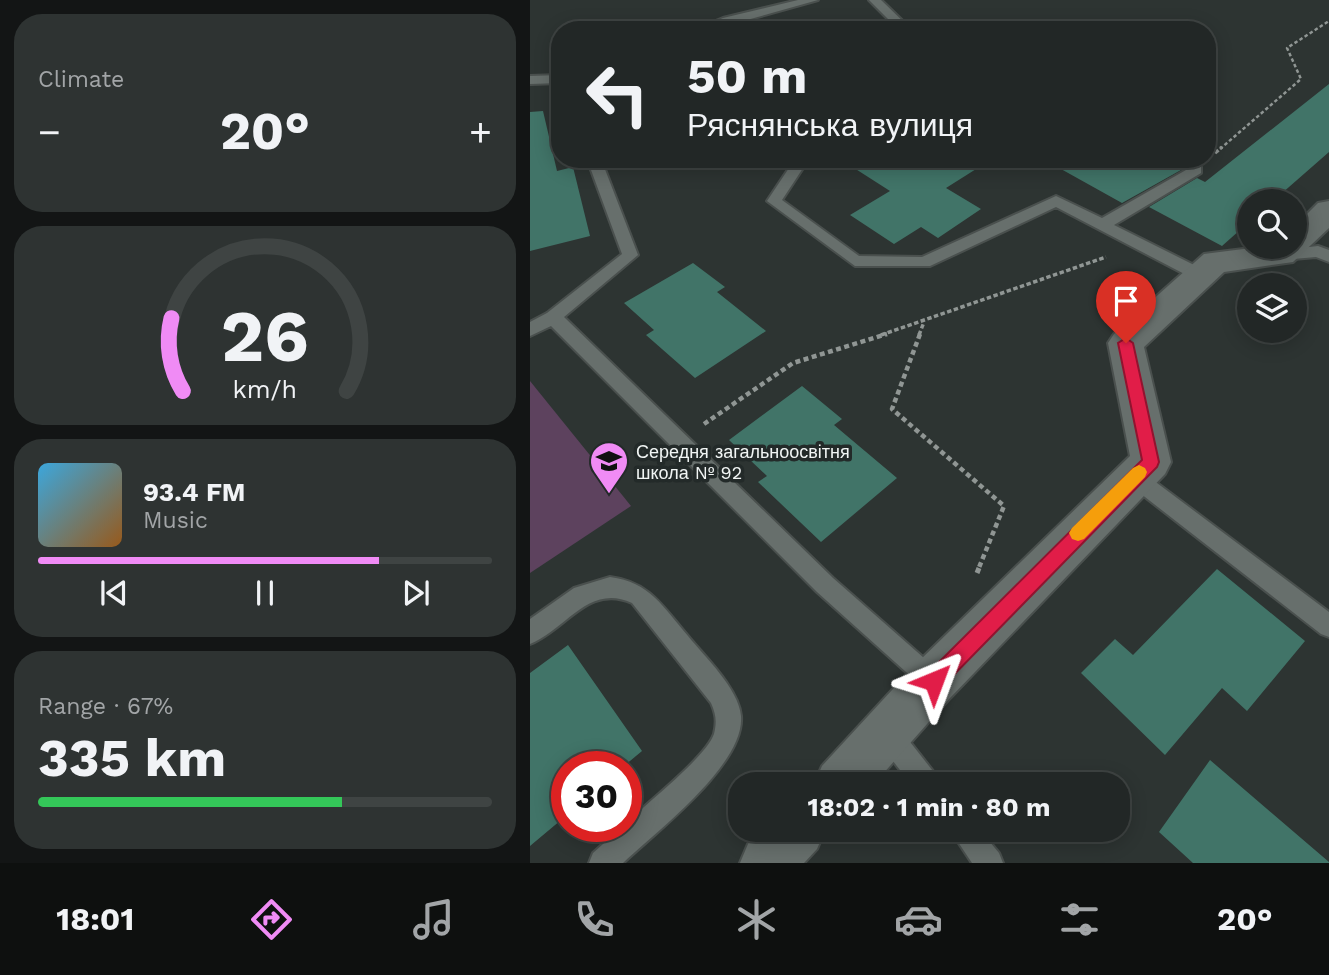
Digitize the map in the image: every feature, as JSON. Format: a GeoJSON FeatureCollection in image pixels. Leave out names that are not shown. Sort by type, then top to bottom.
{"type":"FeatureCollection","features":[{"type":"Feature","properties":{"kind":"street"},"geometry":{"type":"LineString","coordinates":[[1307,230],[1329,209]]}},
{"type":"Feature","properties":{"kind":"street"},"geometry":{"type":"LineString","coordinates":[[851,772],[934,681],[1151,462],[1126,343],[1215,262],[1237,258]]}},
{"type":"Feature","properties":{"kind":"street"},"geometry":{"type":"LineString","coordinates":[[767,863],[787,842]]}},
{"type":"Feature","properties":{"kind":"lane"},"geometry":{"type":"LineString","coordinates":[[724,21],[812,0]]}},
{"type":"Feature","properties":{"kind":"lane"},"geometry":{"type":"LineString","coordinates":[[875,0],[897,21]]}},
{"type":"Feature","properties":{"kind":"lane"},"geometry":{"type":"LineString","coordinates":[[530,80],[551,79]]}},
{"type":"Feature","properties":{"kind":"lane"},"geometry":{"type":"LineString","coordinates":[[530,330],[553,317],[630,255],[597,168]]}},
{"type":"Feature","properties":{"kind":"lane"},"geometry":{"type":"LineString","coordinates":[[796,168],[774,201],[855,261],[924,262],[1056,201],[1200,275]]}},
{"type":"Feature","properties":{"kind":"lane"},"geometry":{"type":"LineString","coordinates":[[1102,225],[1196,170],[1193,168]]}},
{"type":"Feature","properties":{"kind":"lane"},"geometry":{"type":"LineString","coordinates":[[1307,250],[1318,251],[1329,257]]}},
{"type":"Feature","properties":{"kind":"lane"},"geometry":{"type":"LineString","coordinates":[[553,317],[825,585],[934,681]]}},
{"type":"Feature","properties":{"kind":"lane"},"geometry":{"type":"LineString","coordinates":[[1134,477],[1329,626]]}},
{"type":"Feature","properties":{"kind":"lane"},"geometry":{"type":"LineString","coordinates":[[530,633],[592,590],[603,585],[624,586],[640,596],[720,694],[729,715],[725,741],[709,764],[603,863]]}},
{"type":"Feature","properties":{"kind":"lane"},"geometry":{"type":"LineString","coordinates":[[887,733],[918,772]]}},
{"type":"Feature","properties":{"kind":"lane"},"geometry":{"type":"LineString","coordinates":[[972,842],[989,863]]}},
{"type":"Feature","properties":{"kind":"path"},"geometry":{"type":"LineString","coordinates":[[1216,153],[1301,79],[1287,48],[1329,21]]}},
{"type":"Feature","properties":{"kind":"path"},"geometry":{"type":"LineString","coordinates":[[680,441],[793,363],[924,322],[1140,244]]}},
{"type":"Feature","properties":{"kind":"path"},"geometry":{"type":"LineString","coordinates":[[924,322],[892,409],[1004,506],[974,581]]}},
{"type":"Feature","properties":{"kind":"shaded area"},"geometry":{"type":"Polygon","coordinates":[[[530,381],[631,506],[530,573],[530,381]]]}},
{"type":"Feature","properties":{"kind":"building"},"geometry":{"type":"Polygon","coordinates":[[[1329,84],[1329,152],[1287,189],[1237,189],[1237,233],[1222,246],[1149,207],[1197,178],[1205,182],[1329,84]]]}},
{"type":"Feature","properties":{"kind":"building"},"geometry":{"type":"Polygon","coordinates":[[[543,111],[551,145],[551,168],[556,168],[557,171],[573,168],[590,236],[530,251],[530,112],[543,111]]]}},
{"type":"Feature","properties":{"kind":"building"},"geometry":{"type":"Polygon","coordinates":[[[854,168],[978,168],[946,188],[981,209],[938,238],[921,227],[894,244],[850,215],[890,191],[854,168]]]}},
{"type":"Feature","properties":{"kind":"building"},"geometry":{"type":"Polygon","coordinates":[[[1059,168],[1181,170],[1122,203],[1059,168]]]}},
{"type":"Feature","properties":{"kind":"building"},"geometry":{"type":"Polygon","coordinates":[[[693,263],[725,287],[717,292],[766,331],[695,378],[646,335],[654,330],[624,303],[693,263]]]}},
{"type":"Feature","properties":{"kind":"building"},"geometry":{"type":"Polygon","coordinates":[[[802,386],[842,419],[834,425],[897,478],[821,542],[758,482],[767,476],[729,440],[802,386]]]}},
{"type":"Feature","properties":{"kind":"building"},"geometry":{"type":"Polygon","coordinates":[[[1217,569],[1305,641],[1247,711],[1222,688],[1165,755],[1081,673],[1115,639],[1133,655],[1217,569]]]}},
{"type":"Feature","properties":{"kind":"building"},"geometry":{"type":"Polygon","coordinates":[[[568,645],[642,751],[551,751],[551,828],[530,846],[530,673],[568,645]]]}},
{"type":"Feature","properties":{"kind":"building"},"geometry":{"type":"Polygon","coordinates":[[[1210,760],[1329,863],[1193,863],[1159,832],[1210,760]]]}},
{"type":"Feature","properties":{"kind":"slow traffic"},"geometry":{"type":"LineString","coordinates":[[1078,533],[1139,472]]}},
{"type":"Feature","properties":{"kind":"place","name":"Середня загальноосвітня школа № 92"},"geometry":{"type":"Point","coordinates":[609,495]}},
{"type":"Feature","properties":{"kind":"route"},"geometry":{"type":"LineString","coordinates":[[934,681],[1151,462],[1126,343]]}}]}
